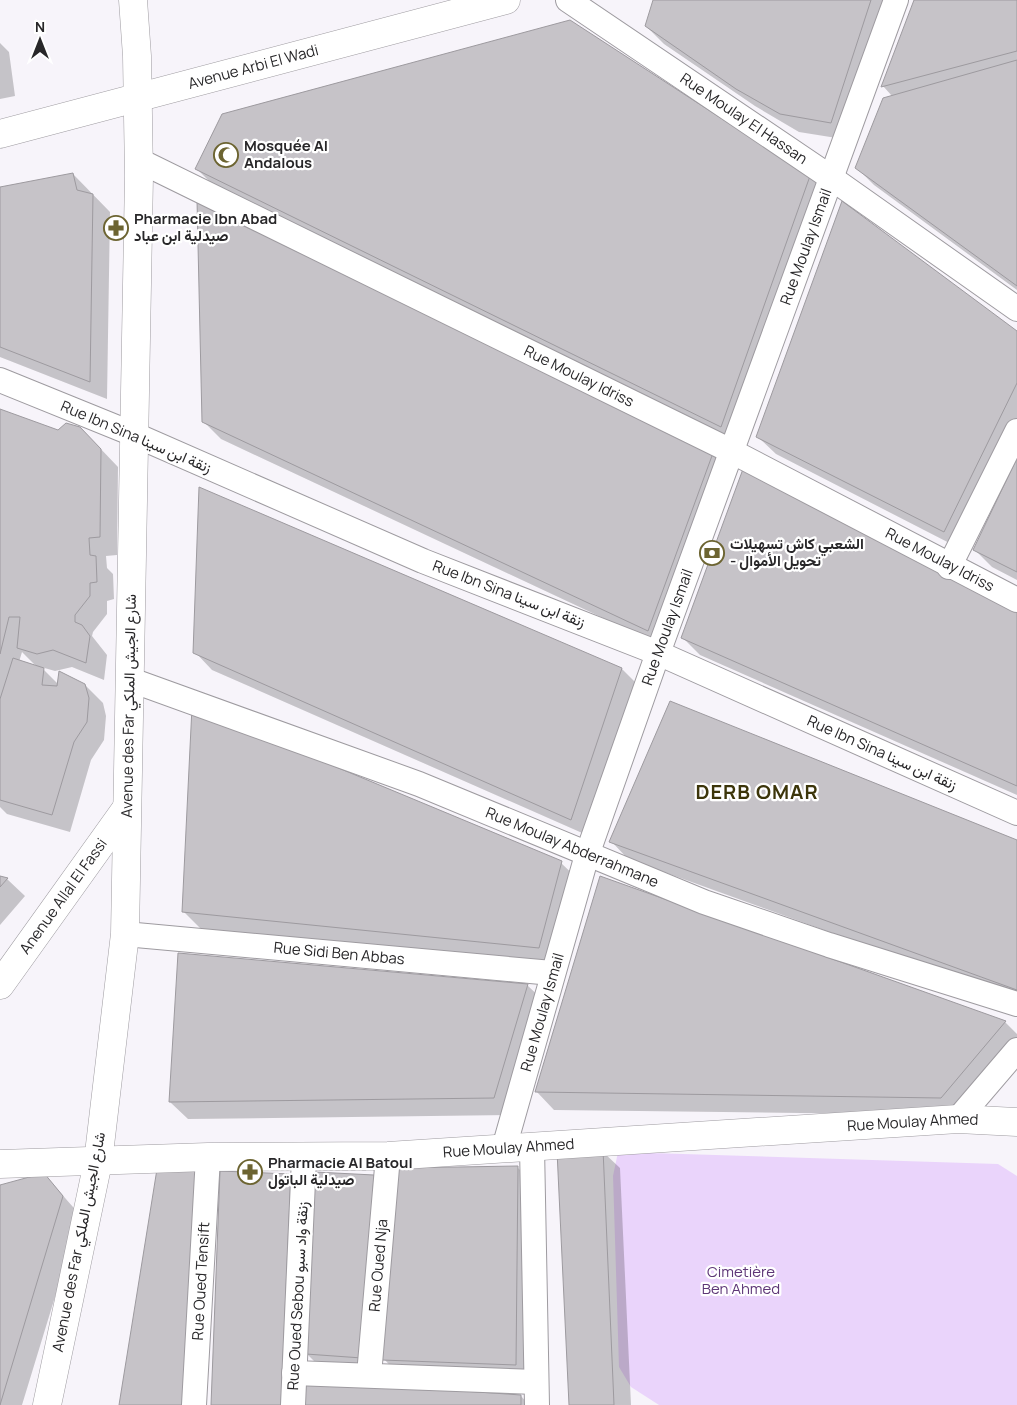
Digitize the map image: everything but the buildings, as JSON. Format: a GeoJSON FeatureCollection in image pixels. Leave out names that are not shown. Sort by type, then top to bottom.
{"type":"FeatureCollection","features":[{"type":"Feature","properties":{"kind":"street","name":"Avenue des Far شارع الجيش الملكي"},"geometry":{"type":"LineString","coordinates":[[47,1405],[98,1162],[125,934],[126,809],[131,680],[138,160],[138,99],[133,0]]}},
{"type":"Feature","properties":{"kind":"street","name":"Avenue Arbi El Wadi"},"geometry":{"type":"LineString","coordinates":[[0,134],[506,0]]}},
{"type":"Feature","properties":{"kind":"street","name":"Rue Moulay El Hassan"},"geometry":{"type":"LineString","coordinates":[[568,0],[830,177],[1017,309]]}},
{"type":"Feature","properties":{"kind":"street","name":"Rue Moulay Ismail"},"geometry":{"type":"LineString","coordinates":[[504,1148],[552,973],[588,855],[658,652],[733,452],[830,177],[896,0]]}},
{"type":"Feature","properties":{"kind":"street","name":"Rue Moulay Idriss"},"geometry":{"type":"LineString","coordinates":[[138,160],[733,452],[1017,600]]}},
{"type":"Feature","properties":{"kind":"street","name":"Rue Ibn Sina زنقة ابن سينا"},"geometry":{"type":"LineString","coordinates":[[0,380],[133,434],[423,561],[658,652],[1017,813]]}},
{"type":"Feature","properties":{"kind":"street"},"geometry":{"type":"LineString","coordinates":[[949,566],[1017,431]]}},
{"type":"Feature","properties":{"kind":"street","name":"Rue Moulay Abderrahmane"},"geometry":{"type":"LineString","coordinates":[[131,680],[419,784],[704,902],[829,945],[1017,1004]]}},
{"type":"Feature","properties":{"kind":"street","name":"Anenue Allal El Fassi"},"geometry":{"type":"LineString","coordinates":[[0,985],[126,809]]}},
{"type":"Feature","properties":{"kind":"street","name":"Rue Sidi Ben Abbas"},"geometry":{"type":"LineString","coordinates":[[125,934],[552,973]]}},
{"type":"Feature","properties":{"kind":"street"},"geometry":{"type":"LineString","coordinates":[[958,1119],[1017,1050]]}},
{"type":"Feature","properties":{"kind":"street","name":"Rue Moulay Ahmed"},"geometry":{"type":"LineString","coordinates":[[0,1164],[208,1157],[304,1158],[388,1156],[958,1119],[1017,1122]]}},
{"type":"Feature","properties":{"kind":"street"},"geometry":{"type":"LineString","coordinates":[[294,1374],[369,1375],[536,1394],[532,1147]]}},
{"type":"Feature","properties":{"kind":"street","name":"Rue Oued Nja"},"geometry":{"type":"LineString","coordinates":[[369,1375],[388,1156]]}},
{"type":"Feature","properties":{"kind":"street","name":"Rue Oued Tensift"},"geometry":{"type":"LineString","coordinates":[[194,1405],[208,1157]]}},
{"type":"Feature","properties":{"kind":"street","name":"Rue Oued Sebou زنقة واد سبو"},"geometry":{"type":"LineString","coordinates":[[292,1405],[304,1158]]}},
{"type":"Feature","properties":{"kind":"green space","name":"Cimetière Ben Ahmed"},"geometry":{"type":"Polygon","coordinates":[[[618,1152],[998,1164],[1017,1176],[1017,1405],[659,1405],[631,1387],[619,1367],[613,1176],[618,1152]]]}},
{"type":"Feature","properties":{"kind":"place","name":"Mosquée Al Andalous"},"geometry":{"type":"Point","coordinates":[226,155]}},
{"type":"Feature","properties":{"kind":"place","name":"Pharmacie Ibn Abad صيدلية ابن عباد"},"geometry":{"type":"Point","coordinates":[116,228]}},
{"type":"Feature","properties":{"kind":"place","name":"الشعبي كاش تسهيلات - تحويل الأموال"},"geometry":{"type":"Point","coordinates":[712,553]}},
{"type":"Feature","properties":{"kind":"place","name":"Pharmacie Al Batoul صيدلية الباتول"},"geometry":{"type":"Point","coordinates":[250,1172]}},
{"type":"Feature","properties":{"kind":"district","name":"DERB OMAR"},"geometry":{"type":"Point","coordinates":[757,792]}}]}
